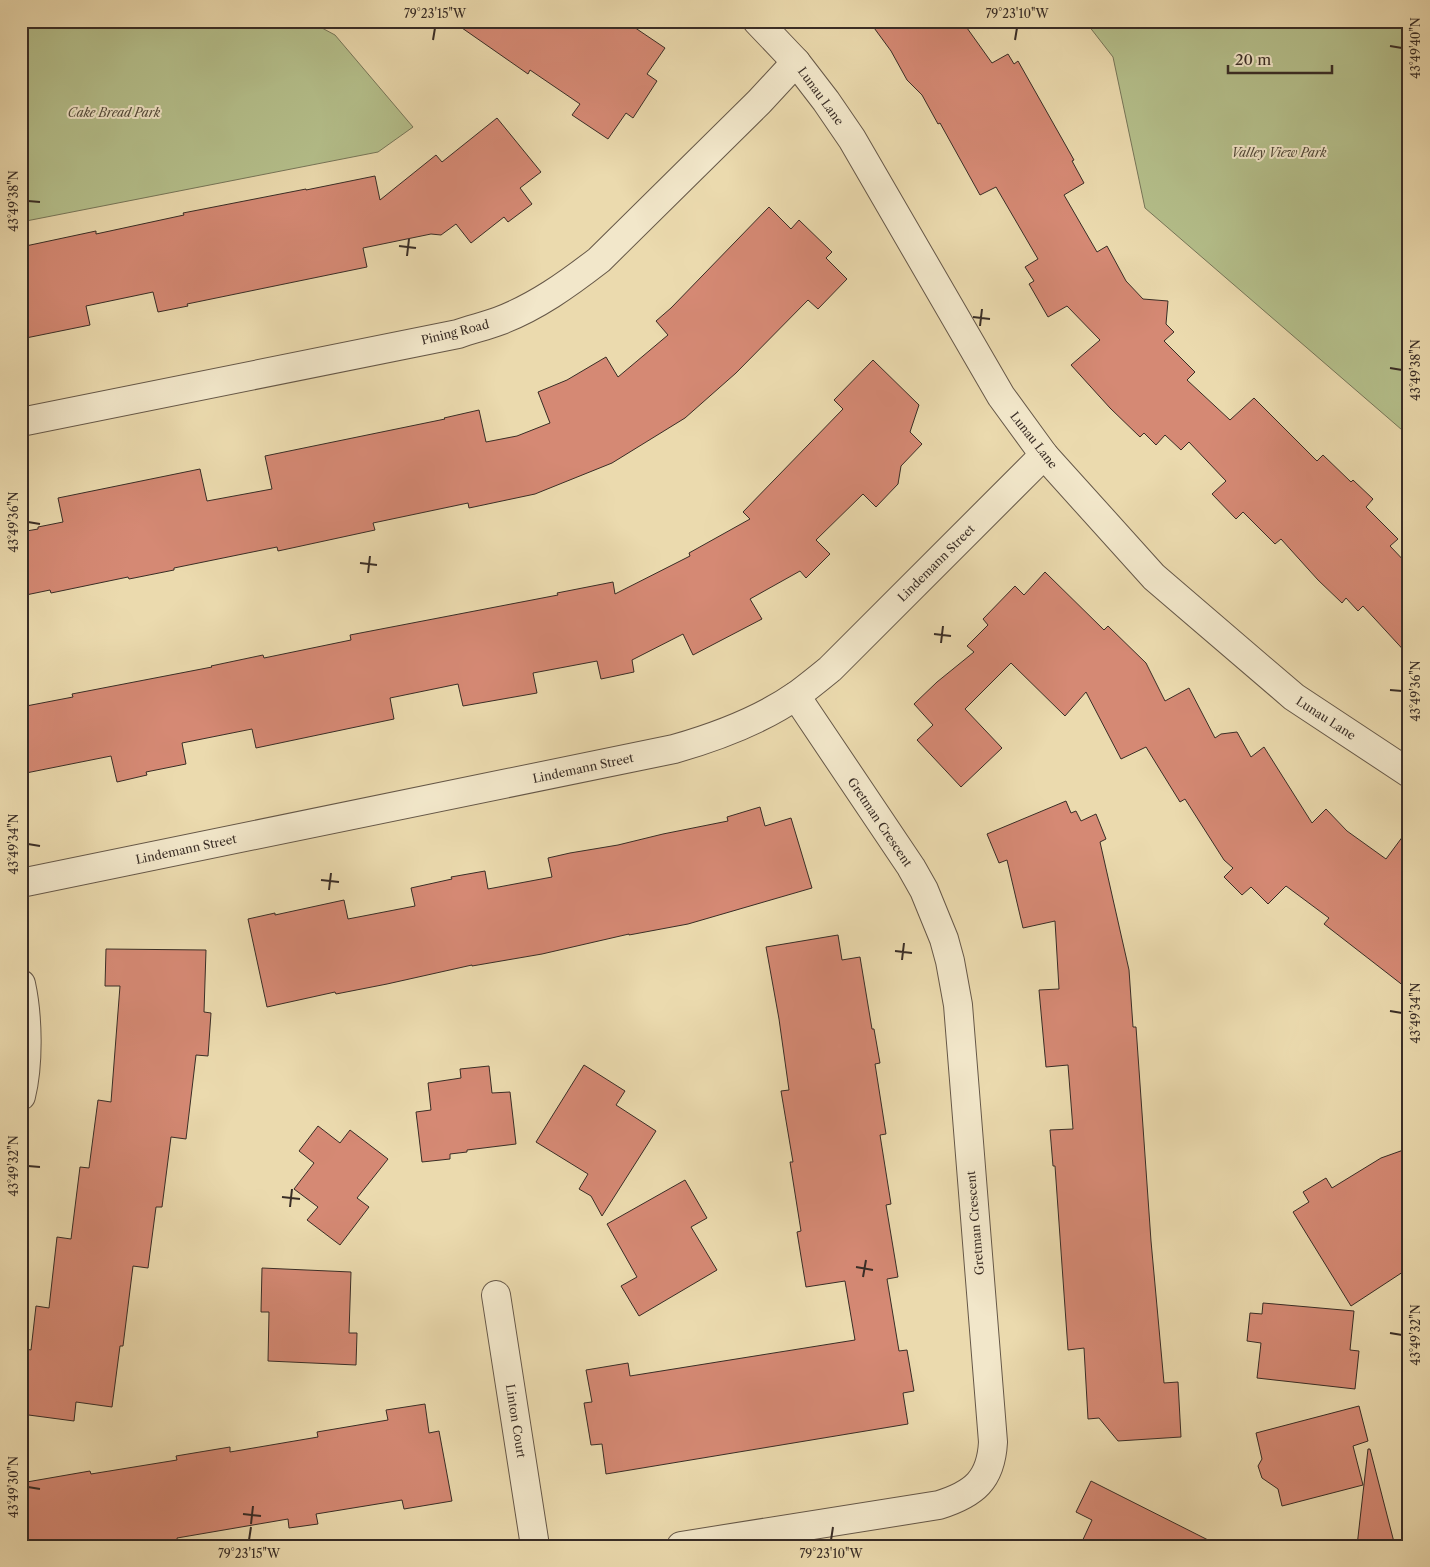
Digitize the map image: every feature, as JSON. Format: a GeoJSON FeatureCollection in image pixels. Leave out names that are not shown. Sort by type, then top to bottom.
{"type":"FeatureCollection","features":[{"type":"Feature","properties":{"kind":"street","name":"Lunau Lane"},"geometry":{"type":"LineString","coordinates":[[757,21],[796,62],[852,139],[1001,396],[1044,455],[1154,576],[1294,697],[1409,772]]}},
{"type":"Feature","properties":{"kind":"street","name":"Pining Road"},"geometry":{"type":"LineString","coordinates":[[21,422],[458,334],[500,320],[539,301],[571,281],[598,260],[759,102],[796,62]]}},
{"type":"Feature","properties":{"kind":"street","name":"Lindemann Street"},"geometry":{"type":"LineString","coordinates":[[21,883],[674,749],[728,731],[796,696],[830,669],[1044,455]]}},
{"type":"Feature","properties":{"kind":"street","name":"Gretman Crescent"},"geometry":{"type":"LineString","coordinates":[[680,1546],[939,1505],[955,1500],[970,1492],[980,1482],[988,1469],[992,1455],[993,1442],[958,1015],[950,961],[934,914],[911,868],[796,696]]}},
{"type":"Feature","properties":{"kind":"street"},"geometry":{"type":"LineString","coordinates":[[21,984],[26,1004],[26,1078],[21,1096]]}},
{"type":"Feature","properties":{"kind":"street","name":"Linton Court"},"geometry":{"type":"LineString","coordinates":[[496,1295],[535,1546]]}},
{"type":"Feature","properties":{"kind":"green space","name":"Cake Bread Park"},"geometry":{"type":"Polygon","coordinates":[[[21,21],[309,21],[335,35],[413,127],[378,152],[21,222],[21,21]]]}},
{"type":"Feature","properties":{"kind":"green space","name":"Valley View Park"},"geometry":{"type":"Polygon","coordinates":[[[1085,21],[1409,21],[1409,436],[1145,208],[1113,57],[1085,21]]]}},
{"type":"Feature","properties":{"kind":"building"},"geometry":{"type":"Polygon","coordinates":[[[452,21],[625,21],[665,48],[647,74],[657,81],[633,118],[626,113],[608,139],[572,115],[580,104],[530,70],[528,74],[452,21]]]}},
{"type":"Feature","properties":{"kind":"building"},"geometry":{"type":"Polygon","coordinates":[[[869,21],[962,21],[992,63],[1008,54],[1014,64],[1018,61],[1074,160],[1072,161],[1084,183],[1064,195],[1097,252],[1107,246],[1126,281],[1143,299],[1168,301],[1166,324],[1174,332],[1164,341],[1195,372],[1187,380],[1230,420],[1254,398],[1317,461],[1323,455],[1351,482],[1353,480],[1373,499],[1366,507],[1398,539],[1390,546],[1409,566],[1409,656],[1363,606],[1358,611],[1346,598],[1342,603],[1318,580],[1281,539],[1275,544],[1243,512],[1236,519],[1212,494],[1226,481],[1189,442],[1181,450],[1165,435],[1156,445],[1144,433],[1140,437],[1110,408],[1071,365],[1100,340],[1067,306],[1048,317],[1029,284],[1034,281],[1025,267],[1038,259],[996,187],[980,195],[940,123],[938,124],[922,95],[907,80],[891,51],[869,21]]]}},
{"type":"Feature","properties":{"kind":"building"},"geometry":{"type":"Polygon","coordinates":[[[497,118],[541,172],[520,188],[532,204],[508,222],[504,217],[471,243],[456,224],[441,235],[431,234],[363,248],[367,267],[187,304],[188,306],[158,312],[153,292],[86,306],[90,325],[21,339],[21,247],[96,231],[96,234],[184,215],[183,213],[375,176],[380,200],[436,155],[442,162],[497,118]]]}},
{"type":"Feature","properties":{"kind":"building"},"geometry":{"type":"Polygon","coordinates":[[[769,207],[791,229],[799,220],[832,252],[826,258],[847,279],[818,309],[808,300],[736,373],[685,418],[612,463],[535,494],[469,508],[468,503],[373,523],[375,530],[278,551],[277,547],[129,579],[128,577],[51,593],[50,590],[21,596],[21,532],[63,522],[58,498],[200,469],[207,501],[272,489],[265,456],[445,419],[479,410],[486,442],[517,436],[550,423],[538,392],[567,380],[606,357],[618,377],[668,335],[656,321],[671,308],[769,207]]]}},
{"type":"Feature","properties":{"kind":"building"},"geometry":{"type":"Polygon","coordinates":[[[873,360],[919,405],[910,432],[922,444],[901,466],[898,484],[876,507],[863,494],[816,540],[830,554],[806,578],[800,571],[750,599],[762,619],[693,655],[683,634],[632,660],[634,672],[601,679],[597,661],[533,673],[537,693],[463,706],[458,684],[390,698],[394,719],[256,748],[252,729],[182,743],[186,764],[146,772],[147,775],[117,782],[111,756],[21,774],[21,707],[73,697],[72,694],[212,667],[263,655],[264,658],[351,640],[350,635],[558,595],[557,593],[613,582],[615,594],[690,556],[689,553],[750,519],[743,512],[843,409],[834,400],[873,360]]]}},
{"type":"Feature","properties":{"kind":"building"},"geometry":{"type":"Polygon","coordinates":[[[1045,572],[1104,630],[1108,626],[1146,663],[1165,701],[1189,688],[1215,738],[1221,734],[1237,732],[1251,757],[1264,747],[1312,823],[1326,809],[1347,831],[1386,859],[1409,828],[1409,990],[1324,924],[1329,918],[1286,886],[1268,904],[1251,887],[1242,895],[1224,877],[1233,868],[1224,860],[1185,799],[1180,802],[1146,747],[1121,759],[1086,692],[1065,716],[1011,663],[965,709],[1002,748],[961,787],[917,740],[933,725],[914,704],[937,682],[974,652],[967,646],[988,625],[983,619],[1015,586],[1024,595],[1045,572]]]}},
{"type":"Feature","properties":{"kind":"building"},"geometry":{"type":"Polygon","coordinates":[[[1066,801],[1071,813],[1076,811],[1081,821],[1096,814],[1106,839],[1100,842],[1129,970],[1133,1027],[1136,1027],[1151,1241],[1164,1383],[1178,1382],[1181,1437],[1118,1441],[1099,1418],[1088,1419],[1084,1348],[1068,1350],[1055,1166],[1053,1166],[1050,1130],[1073,1129],[1068,1065],[1046,1067],[1039,990],[1059,989],[1055,921],[1023,928],[1007,860],[999,863],[987,834],[1066,801]]]}},
{"type":"Feature","properties":{"kind":"building"},"geometry":{"type":"Polygon","coordinates":[[[760,807],[765,826],[791,818],[812,888],[688,924],[629,934],[542,954],[472,965],[387,984],[336,994],[335,992],[267,1007],[248,919],[344,900],[348,919],[415,906],[411,888],[452,879],[451,877],[485,871],[488,889],[552,877],[548,858],[728,821],[727,817],[760,807]]]}},
{"type":"Feature","properties":{"kind":"building"},"geometry":{"type":"Polygon","coordinates":[[[838,935],[842,960],[860,957],[872,1029],[874,1029],[880,1063],[875,1064],[886,1134],[880,1135],[891,1204],[886,1205],[898,1277],[887,1279],[899,1351],[907,1350],[914,1391],[903,1393],[908,1424],[606,1474],[602,1444],[591,1445],[584,1403],[592,1402],[586,1370],[628,1363],[630,1376],[855,1340],[845,1281],[806,1287],[797,1232],[801,1231],[790,1162],[793,1162],[781,1091],[789,1090],[766,947],[838,935]]]}},
{"type":"Feature","properties":{"kind":"building"},"geometry":{"type":"Polygon","coordinates":[[[106,949],[206,950],[204,1012],[211,1013],[208,1056],[196,1055],[186,1139],[171,1137],[162,1207],[156,1207],[148,1268],[133,1266],[123,1346],[120,1346],[112,1407],[76,1402],[74,1421],[21,1414],[21,1374],[25,1349],[31,1350],[36,1306],[49,1308],[57,1237],[71,1239],[80,1167],[89,1168],[98,1100],[111,1102],[120,986],[105,986],[106,949]]]}},
{"type":"Feature","properties":{"kind":"building"},"geometry":{"type":"Polygon","coordinates":[[[584,1065],[625,1091],[616,1105],[656,1131],[602,1216],[591,1196],[579,1189],[588,1174],[536,1142],[584,1065]]]}},
{"type":"Feature","properties":{"kind":"building"},"geometry":{"type":"Polygon","coordinates":[[[489,1066],[492,1093],[510,1092],[516,1144],[467,1150],[467,1152],[450,1154],[450,1159],[422,1162],[416,1112],[431,1110],[428,1083],[461,1078],[460,1069],[489,1066]]]}},
{"type":"Feature","properties":{"kind":"building"},"geometry":{"type":"Polygon","coordinates":[[[318,1126],[340,1143],[350,1130],[388,1159],[357,1198],[369,1207],[340,1245],[307,1220],[318,1207],[294,1189],[314,1163],[299,1151],[318,1126]]]}},
{"type":"Feature","properties":{"kind":"building"},"geometry":{"type":"Polygon","coordinates":[[[1409,1148],[1409,1268],[1351,1306],[1293,1212],[1309,1202],[1303,1192],[1326,1178],[1332,1188],[1381,1158],[1409,1148]]]}},
{"type":"Feature","properties":{"kind":"building"},"geometry":{"type":"Polygon","coordinates":[[[685,1180],[707,1218],[691,1227],[717,1270],[639,1316],[621,1286],[637,1277],[607,1224],[685,1180]]]}},
{"type":"Feature","properties":{"kind":"building"},"geometry":{"type":"Polygon","coordinates":[[[262,1268],[351,1272],[349,1333],[357,1333],[356,1365],[268,1361],[269,1312],[261,1312],[262,1268]]]}},
{"type":"Feature","properties":{"kind":"building"},"geometry":{"type":"Polygon","coordinates":[[[1263,1303],[1354,1311],[1350,1350],[1359,1351],[1355,1389],[1257,1378],[1261,1343],[1247,1341],[1250,1313],[1262,1314],[1263,1303]]]}},
{"type":"Feature","properties":{"kind":"building"},"geometry":{"type":"Polygon","coordinates":[[[425,1404],[429,1433],[439,1431],[452,1501],[404,1509],[402,1500],[316,1514],[318,1524],[289,1528],[288,1519],[177,1538],[178,1546],[21,1546],[21,1483],[90,1471],[91,1474],[177,1460],[176,1456],[230,1447],[230,1452],[318,1437],[317,1432],[388,1420],[386,1410],[425,1404]]]}},
{"type":"Feature","properties":{"kind":"building"},"geometry":{"type":"Polygon","coordinates":[[[1359,1406],[1368,1441],[1353,1446],[1363,1485],[1282,1506],[1278,1489],[1262,1478],[1258,1466],[1262,1459],[1256,1433],[1359,1406]]]}},
{"type":"Feature","properties":{"kind":"building"},"geometry":{"type":"Polygon","coordinates":[[[1368,1449],[1370,1449],[1395,1546],[1357,1546],[1368,1449]]]}},
{"type":"Feature","properties":{"kind":"building"},"geometry":{"type":"Polygon","coordinates":[[[1091,1481],[1220,1546],[1080,1546],[1092,1520],[1076,1512],[1091,1481]]]}}]}
